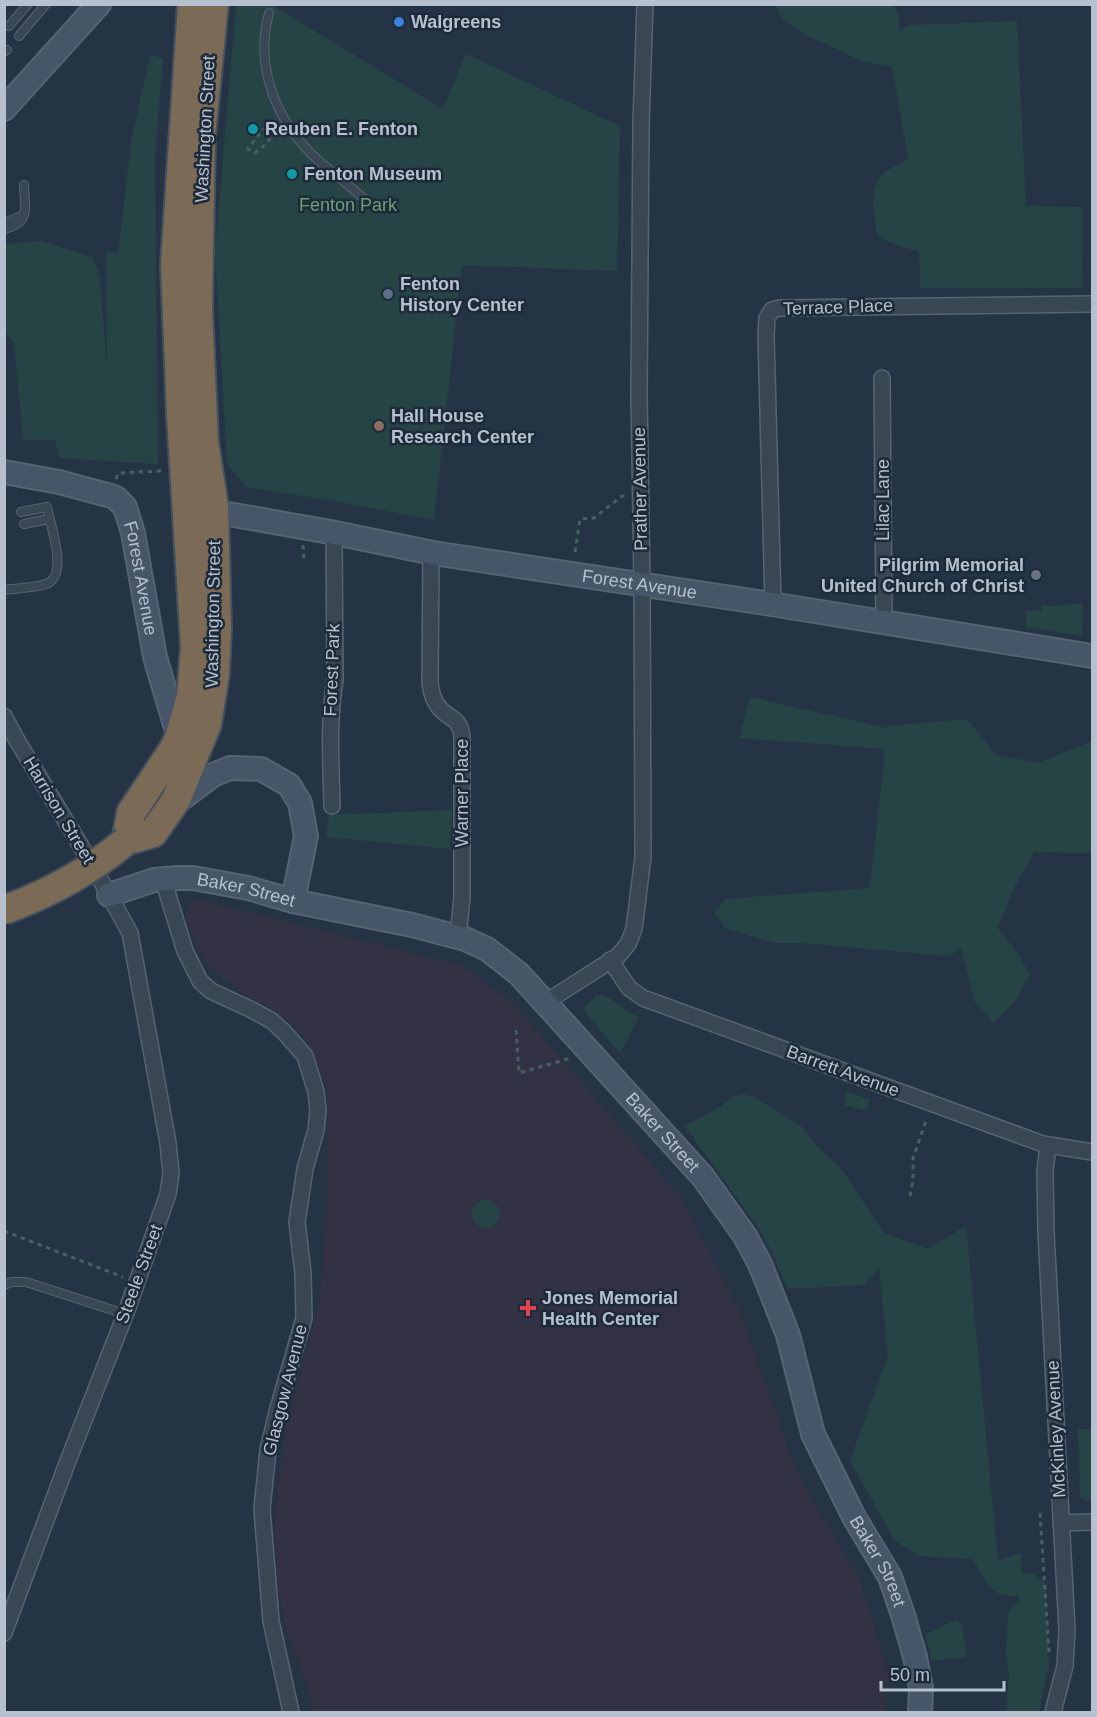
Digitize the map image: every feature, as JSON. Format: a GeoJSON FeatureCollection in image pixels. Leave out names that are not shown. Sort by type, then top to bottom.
{"type":"FeatureCollection","features":[{"type":"Feature","properties":{"kind":"highway","name":"Washington Street"},"geometry":{"type":"LineString","coordinates":[[126,842],[153,832],[171,807],[207,724],[215,674],[217,630],[200,510],[180,396],[175,264],[192,4]]}},
{"type":"Feature","properties":{"kind":"highway","name":"Washington Street"},"geometry":{"type":"LineString","coordinates":[[126,842],[131,813],[179,738],[191,697],[204,442],[198,309],[201,136],[214,4]]}},
{"type":"Feature","properties":{"kind":"highway"},"geometry":{"type":"LineString","coordinates":[[4,910],[64,883],[106,858],[126,842]]}},
{"type":"Feature","properties":{"kind":"street"},"geometry":{"type":"LineString","coordinates":[[4,109],[99,4]]}},
{"type":"Feature","properties":{"kind":"street","name":"Prather Avenue"},"geometry":{"type":"LineString","coordinates":[[538,994],[618,956],[628,944],[634,929],[642,857],[639,395],[641,107],[645,4]]}},
{"type":"Feature","properties":{"kind":"street","name":"Terrace Place"},"geometry":{"type":"LineString","coordinates":[[773,604],[766,335],[768,318],[772,310],[780,308],[1092,304]]}},
{"type":"Feature","properties":{"kind":"street","name":"Lilac Lane"},"geometry":{"type":"LineString","coordinates":[[882,378],[884,622]]}},
{"type":"Feature","properties":{"kind":"street","name":"Forest Avenue"},"geometry":{"type":"LineString","coordinates":[[4,472],[59,482],[116,498],[125,507],[133,533],[155,657],[179,738]]}},
{"type":"Feature","properties":{"kind":"street","name":"Forest Avenue"},"geometry":{"type":"LineString","coordinates":[[200,510],[334,533],[431,553],[773,604],[1092,656]]}},
{"type":"Feature","properties":{"kind":"street","name":"Forest Park"},"geometry":{"type":"LineString","coordinates":[[332,806],[330,722],[335,680],[334,533]]}},
{"type":"Feature","properties":{"kind":"street","name":"Warner Place"},"geometry":{"type":"LineString","coordinates":[[431,553],[430,682],[438,706],[457,721],[462,737],[462,897],[458,937]]}},
{"type":"Feature","properties":{"kind":"street","name":"Harrison Street"},"geometry":{"type":"LineString","coordinates":[[4,716],[111,900]]}},
{"type":"Feature","properties":{"kind":"street"},"geometry":{"type":"LineString","coordinates":[[171,807],[213,775],[230,768],[261,769],[289,785],[300,803],[306,836],[293,901]]}},
{"type":"Feature","properties":{"kind":"street","name":"Baker Street"},"geometry":{"type":"LineString","coordinates":[[111,900],[131,886],[154,880],[193,878],[248,888],[293,901],[412,925],[458,937],[488,949],[519,974],[703,1177],[739,1227],[760,1264],[788,1335],[813,1434],[854,1517],[890,1577],[915,1658],[921,1688],[920,1713]]}},
{"type":"Feature","properties":{"kind":"street","name":"Glasgow Avenue"},"geometry":{"type":"LineString","coordinates":[[163,879],[185,951],[200,981],[211,991],[272,1021],[284,1032],[305,1056],[316,1092],[318,1110],[316,1130],[305,1169],[297,1222],[303,1273],[304,1318],[268,1449],[262,1509],[271,1621],[291,1713]]}},
{"type":"Feature","properties":{"kind":"street","name":"Steele Street"},"geometry":{"type":"LineString","coordinates":[[4,1633],[168,1194],[171,1173],[168,1143],[132,943],[130,933],[111,900]]}},
{"type":"Feature","properties":{"kind":"street","name":"Barrett Avenue"},"geometry":{"type":"LineString","coordinates":[[610,960],[629,988],[643,998],[1048,1145],[1092,1152]]}},
{"type":"Feature","properties":{"kind":"street","name":"McKinley Avenue"},"geometry":{"type":"LineString","coordinates":[[1048,1145],[1045,1171],[1046,1232],[1066,1630],[1065,1666],[1053,1713]]}},
{"type":"Feature","properties":{"kind":"street"},"geometry":{"type":"LineString","coordinates":[[1061,1523],[1092,1522]]}},
{"type":"Feature","properties":{"kind":"lane"},"geometry":{"type":"LineString","coordinates":[[9,26],[28,4]]}},
{"type":"Feature","properties":{"kind":"lane"},"geometry":{"type":"LineString","coordinates":[[20,36],[46,4]]}},
{"type":"Feature","properties":{"kind":"lane"},"geometry":{"type":"LineString","coordinates":[[268,13],[264,38],[266,68],[268,82],[281,114],[292,132],[318,160],[368,202]]}},
{"type":"Feature","properties":{"kind":"lane"},"geometry":{"type":"LineString","coordinates":[[4,229],[21,222],[25,214],[24,185]]}},
{"type":"Feature","properties":{"kind":"lane"},"geometry":{"type":"LineString","coordinates":[[4,223],[25,214]]}},
{"type":"Feature","properties":{"kind":"lane"},"geometry":{"type":"LineString","coordinates":[[4,590],[49,584],[55,577],[58,559],[47,507],[21,512]]}},
{"type":"Feature","properties":{"kind":"lane"},"geometry":{"type":"LineString","coordinates":[[24,524],[50,519]]}},
{"type":"Feature","properties":{"kind":"lane"},"geometry":{"type":"LineString","coordinates":[[4,1285],[12,1282],[26,1282],[125,1314]]}},
{"type":"Feature","properties":{"kind":"path"},"geometry":{"type":"LineString","coordinates":[[273,121],[274,130],[270,142],[255,153],[248,149],[260,133],[273,121]]}},
{"type":"Feature","properties":{"kind":"path"},"geometry":{"type":"LineString","coordinates":[[118,473],[164,471]]}},
{"type":"Feature","properties":{"kind":"path"},"geometry":{"type":"LineString","coordinates":[[575,552],[579,519],[594,518],[622,496],[626,496]]}},
{"type":"Feature","properties":{"kind":"path"},"geometry":{"type":"LineString","coordinates":[[516,1030],[519,1073],[575,1056]]}},
{"type":"Feature","properties":{"kind":"path"},"geometry":{"type":"LineString","coordinates":[[910,1196],[913,1158],[927,1118]]}},
{"type":"Feature","properties":{"kind":"path"},"geometry":{"type":"LineString","coordinates":[[4,1231],[137,1282]]}},
{"type":"Feature","properties":{"kind":"path"},"geometry":{"type":"LineString","coordinates":[[1040,1513],[1049,1654]]}},
{"type":"Feature","properties":{"kind":"shaded area","name":"Jones Memorial Health Center"},"geometry":{"type":"Polygon","coordinates":[[[195,899],[460,965],[514,1004],[682,1199],[742,1315],[795,1469],[860,1581],[888,1672],[885,1712],[312,1712],[311,1697],[285,1627],[277,1580],[274,1521],[286,1427],[320,1301],[328,1192],[328,1095],[306,1038],[278,1012],[244,995],[205,963],[190,932],[185,911],[195,899]]]}},
{"type":"Feature","properties":{"kind":"green space","name":"Fenton Park"},"geometry":{"type":"Polygon","coordinates":[[[236,5],[272,5],[443,109],[466,54],[620,126],[617,271],[462,265],[434,520],[246,487],[227,464],[215,252],[236,5]]]}},
{"type":"Feature","properties":{"kind":"green space"},"geometry":{"type":"Polygon","coordinates":[[[776,5],[893,5],[899,16],[899,31],[909,25],[1017,21],[1026,206],[1083,207],[1082,288],[920,288],[919,252],[889,242],[878,235],[873,212],[875,187],[878,180],[883,174],[908,159],[892,67],[862,61],[808,36],[782,19],[776,5]]]}},
{"type":"Feature","properties":{"kind":"green space"},"geometry":{"type":"Polygon","coordinates":[[[150,55],[163,58],[155,156],[158,464],[59,458],[55,440],[23,440],[14,342],[5,332],[5,244],[41,241],[92,257],[100,277],[107,370],[106,252],[118,253],[131,142],[150,55]]]}},
{"type":"Feature","properties":{"kind":"green space"},"geometry":{"type":"Polygon","coordinates":[[[1083,603],[1082,636],[1026,627],[1026,611],[1042,610],[1041,605],[1083,603]]]}},
{"type":"Feature","properties":{"kind":"green space"},"geometry":{"type":"Polygon","coordinates":[[[750,697],[887,728],[888,726],[967,719],[996,755],[1038,763],[1092,741],[1092,853],[1034,852],[1014,888],[998,928],[1019,955],[1030,975],[1015,1001],[993,1023],[975,1002],[961,949],[948,956],[801,943],[776,943],[726,929],[714,912],[726,899],[870,888],[885,749],[739,738],[750,697]]]}},
{"type":"Feature","properties":{"kind":"green space"},"geometry":{"type":"Polygon","coordinates":[[[452,810],[450,849],[326,837],[329,815],[452,810]]]}},
{"type":"Feature","properties":{"kind":"green space"},"geometry":{"type":"Polygon","coordinates":[[[597,995],[614,1001],[639,1017],[620,1053],[585,1012],[585,1007],[597,995]]]}},
{"type":"Feature","properties":{"kind":"green space"},"geometry":{"type":"Polygon","coordinates":[[[846,1091],[870,1100],[866,1111],[844,1105],[846,1091]]]}},
{"type":"Feature","properties":{"kind":"green space"},"geometry":{"type":"Polygon","coordinates":[[[743,1094],[754,1097],[801,1126],[814,1143],[843,1171],[884,1233],[928,1249],[966,1226],[998,1560],[1022,1553],[1021,1572],[1034,1574],[1046,1584],[1049,1663],[1039,1712],[1006,1712],[1009,1676],[1006,1654],[1008,1612],[1019,1600],[1019,1595],[1009,1596],[995,1591],[985,1581],[973,1559],[919,1556],[894,1540],[850,1460],[888,1356],[879,1268],[865,1285],[788,1289],[771,1250],[757,1226],[685,1126],[720,1107],[733,1097],[743,1094]]]}},
{"type":"Feature","properties":{"kind":"green space"},"geometry":{"type":"Polygon","coordinates":[[[486,1200],[496,1204],[500,1214],[496,1224],[486,1228],[476,1224],[472,1214],[476,1204],[486,1200]]]}},
{"type":"Feature","properties":{"kind":"green space"},"geometry":{"type":"Polygon","coordinates":[[[1078,1429],[1092,1429],[1092,1500],[1084,1500],[1080,1497],[1078,1429]]]}},
{"type":"Feature","properties":{"kind":"green space"},"geometry":{"type":"Polygon","coordinates":[[[955,1620],[961,1623],[966,1657],[931,1661],[926,1634],[955,1620]]]}},
{"type":"Feature","properties":{"kind":"place","name":"Walgreens"},"geometry":{"type":"Point","coordinates":[399,22]}},
{"type":"Feature","properties":{"kind":"place","name":"Reuben E. Fenton"},"geometry":{"type":"Point","coordinates":[253,129]}},
{"type":"Feature","properties":{"kind":"place","name":"Fenton Museum"},"geometry":{"type":"Point","coordinates":[292,174]}},
{"type":"Feature","properties":{"kind":"place","name":"Fenton History Center"},"geometry":{"type":"Point","coordinates":[388,294]}},
{"type":"Feature","properties":{"kind":"place","name":"Hall House Research Center"},"geometry":{"type":"Point","coordinates":[379,426]}},
{"type":"Feature","properties":{"kind":"place","name":"Pilgrim Memorial United Church of Christ"},"geometry":{"type":"Point","coordinates":[1036,575]}},
{"type":"Feature","properties":{"kind":"place","name":"Jones Memorial Health Center"},"geometry":{"type":"Point","coordinates":[528,1308]}}]}
